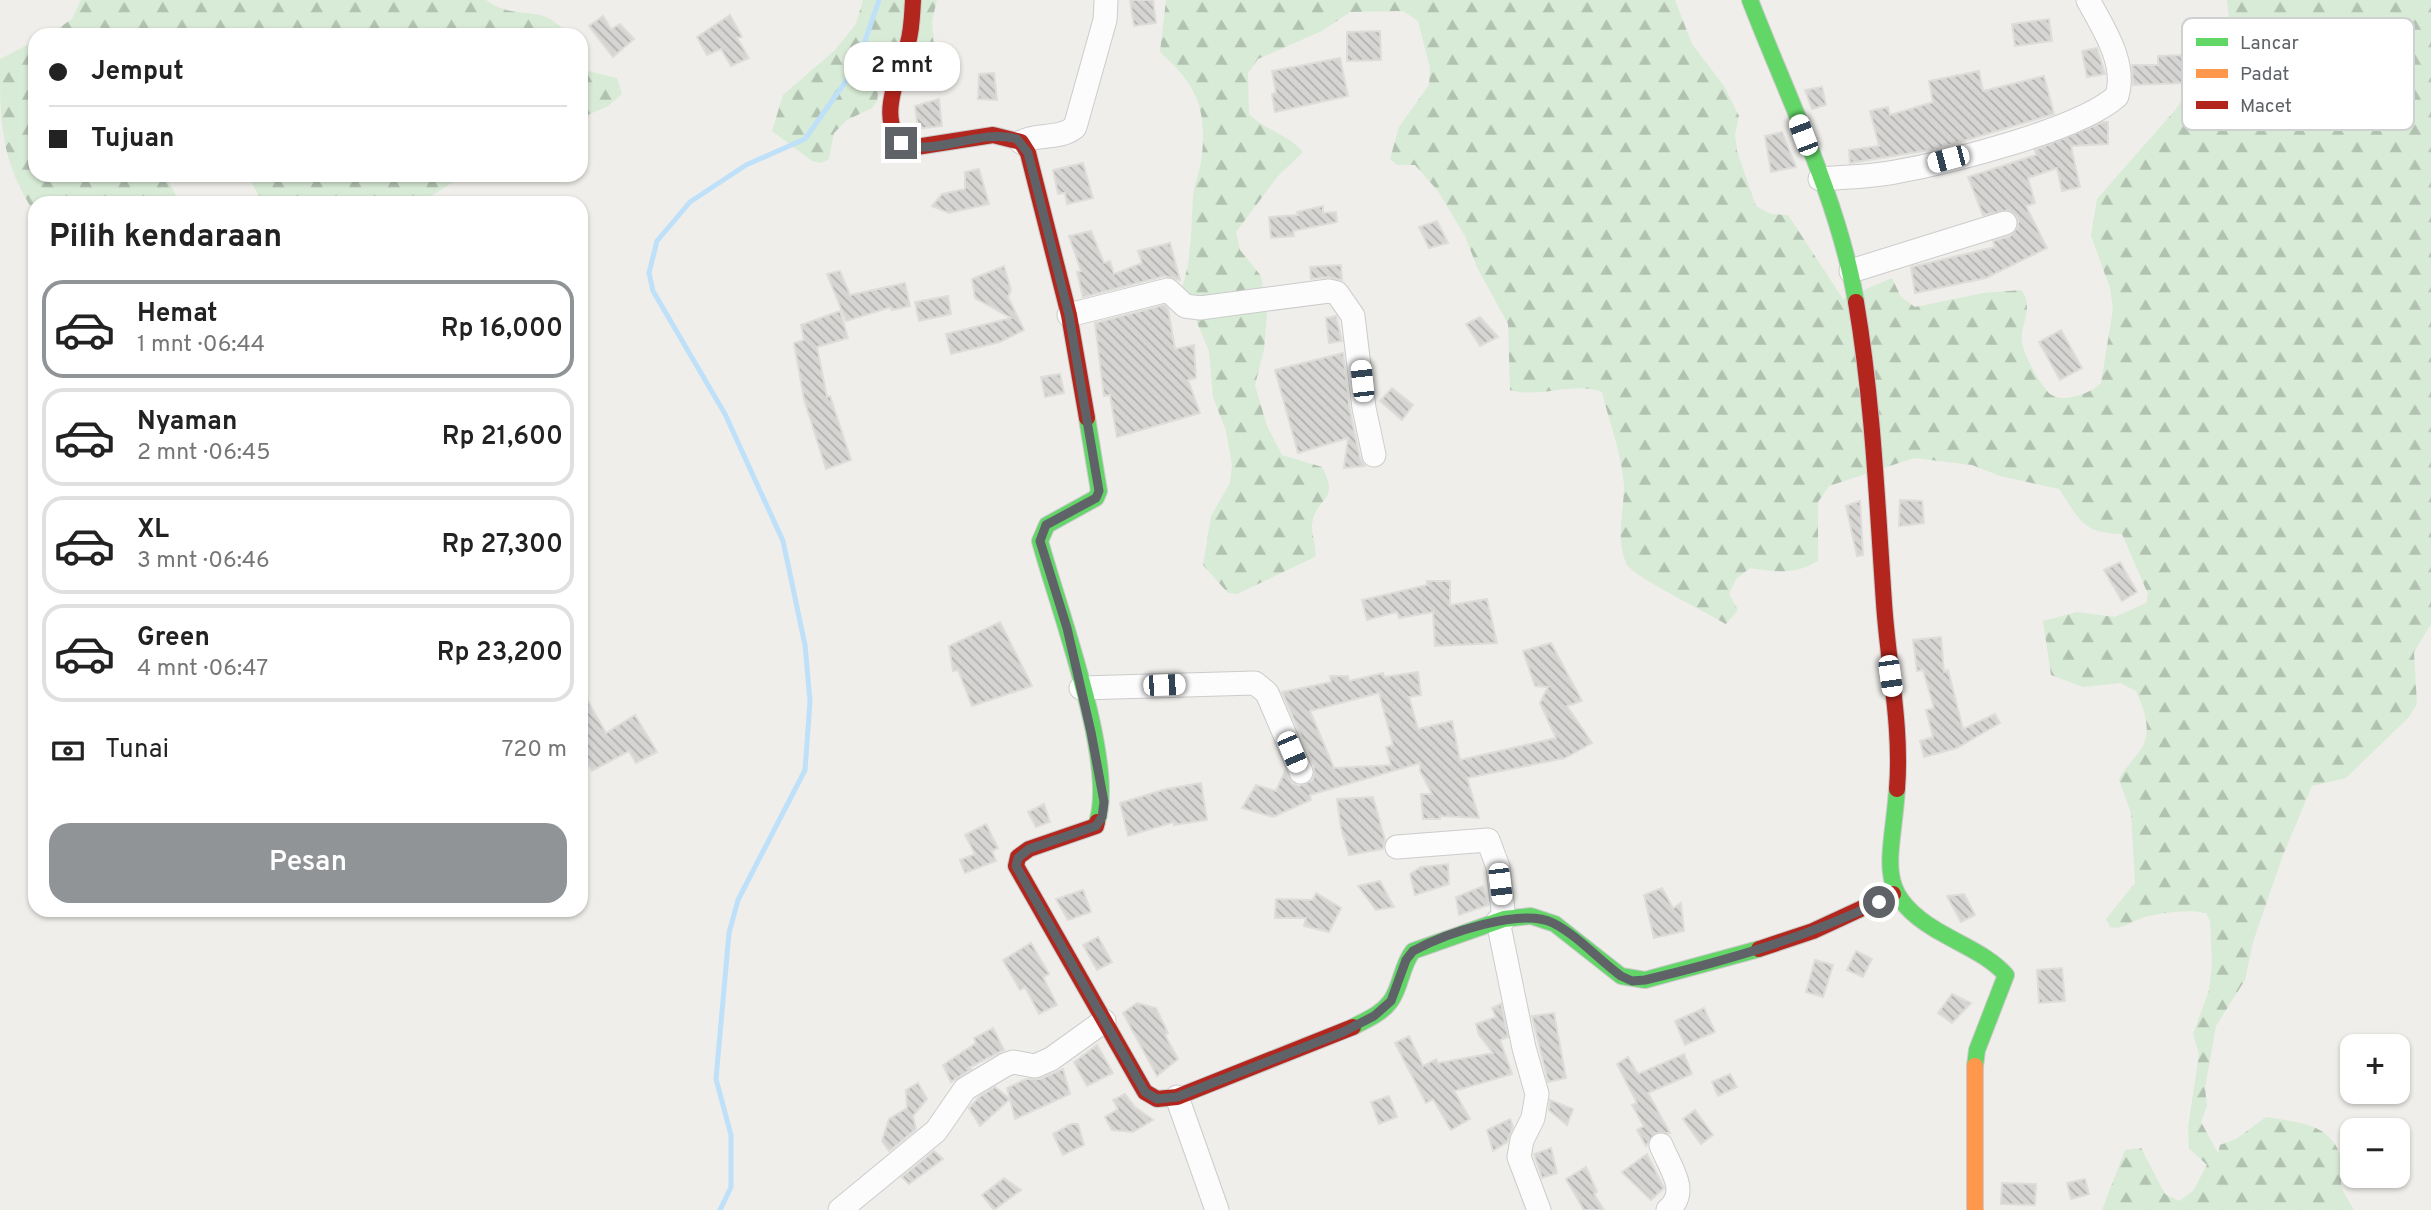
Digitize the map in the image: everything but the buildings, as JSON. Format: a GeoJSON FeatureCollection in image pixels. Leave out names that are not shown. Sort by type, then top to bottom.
{"type":"FeatureCollection","features":[{"type":"Feature","properties":{"kind":"street"},"geometry":{"type":"LineString","coordinates":[[914,0],[909,40],[889,116],[897,140],[909,146],[935,145],[968,138],[1004,137],[1021,142],[1065,134],[1075,127],[1105,20],[1106,2]]}},
{"type":"Feature","properties":{"kind":"street"},"geometry":{"type":"LineString","coordinates":[[1750,0],[1820,179],[1851,271],[1876,458],[1885,620],[1900,755],[1890,878],[1894,894],[1936,932],[1994,962],[2005,974],[1977,1050],[1974,1070],[1975,1210]]}},
{"type":"Feature","properties":{"kind":"street"},"geometry":{"type":"LineString","coordinates":[[1820,179],[1891,173],[1926,165],[2040,134],[2102,108],[2117,96],[2118,69],[2109,39],[2088,0]]}},
{"type":"Feature","properties":{"kind":"street"},"geometry":{"type":"LineString","coordinates":[[1021,142],[1028,153],[1069,315],[1099,491],[1096,498],[1046,525],[1040,541],[1067,628],[1081,688],[1102,788],[1102,817],[1096,826],[1029,849],[1018,858],[1016,866],[1145,1092],[1157,1099],[1177,1097],[1343,1032],[1374,1016],[1391,1001],[1406,960],[1413,951],[1501,920],[1531,916],[1555,924],[1621,976],[1632,981],[1730,960],[1813,931],[1894,894]]}},
{"type":"Feature","properties":{"kind":"street"},"geometry":{"type":"LineString","coordinates":[[1851,271],[2005,223]]}},
{"type":"Feature","properties":{"kind":"street"},"geometry":{"type":"LineString","coordinates":[[1069,315],[1168,290],[1185,306],[1200,308],[1329,291],[1337,293],[1353,316],[1364,408],[1374,455]]}},
{"type":"Feature","properties":{"kind":"street"},"geometry":{"type":"LineString","coordinates":[[1081,688],[1255,682],[1267,693],[1301,772]]}},
{"type":"Feature","properties":{"kind":"street"},"geometry":{"type":"LineString","coordinates":[[1397,847],[1488,840],[1498,867],[1501,920],[1524,1048],[1538,1094],[1533,1118],[1522,1139],[1519,1157],[1539,1210]]}},
{"type":"Feature","properties":{"kind":"street"},"geometry":{"type":"LineString","coordinates":[[840,1210],[936,1130],[965,1089],[1013,1062],[1035,1066],[1051,1059],[1104,1021]]}},
{"type":"Feature","properties":{"kind":"street"},"geometry":{"type":"LineString","coordinates":[[1177,1097],[1217,1210]]}},
{"type":"Feature","properties":{"kind":"street"},"geometry":{"type":"LineString","coordinates":[[1661,1145],[1679,1191],[1678,1201],[1668,1210]]}},
{"type":"Feature","properties":{"kind":"green space"},"geometry":{"type":"Polygon","coordinates":[[[81,0],[486,0],[509,11],[548,18],[562,28],[58,28],[72,19],[81,0]]]}},
{"type":"Feature","properties":{"kind":"green space"},"geometry":{"type":"Polygon","coordinates":[[[863,0],[937,0],[932,21],[934,49],[901,57],[881,75],[877,101],[872,108],[847,120],[834,133],[829,159],[821,163],[812,161],[772,131],[783,95],[834,51],[856,24],[863,0]]]}},
{"type":"Feature","properties":{"kind":"green space"},"geometry":{"type":"Polygon","coordinates":[[[1166,0],[1675,0],[1692,44],[1724,86],[1739,116],[1735,134],[1737,151],[1756,206],[1771,214],[1788,215],[1843,299],[1892,278],[1901,297],[1915,307],[1983,293],[2021,290],[2027,302],[2022,342],[2033,370],[2050,394],[2070,398],[2084,394],[2101,383],[2113,309],[2110,288],[2091,236],[2097,199],[2182,100],[2182,130],[2414,130],[2414,18],[2229,18],[2227,0],[2431,0],[2431,624],[2414,652],[2417,704],[2408,718],[2346,778],[2312,786],[2283,855],[2253,942],[2245,980],[2216,1026],[2205,1088],[2207,1106],[2201,1122],[2218,1153],[2220,1145],[2236,1139],[2266,1117],[2314,1127],[2332,1140],[2338,1150],[2340,1188],[2354,1210],[2102,1210],[2125,1150],[2141,1148],[2165,1194],[2179,1201],[2193,1191],[2207,1165],[2189,1148],[2188,1127],[2199,1054],[2193,1034],[2209,990],[2212,964],[2210,921],[2206,913],[2165,913],[2149,916],[2122,927],[2110,927],[2106,919],[2135,883],[2131,813],[2119,780],[2144,744],[2147,730],[2145,716],[2136,691],[2120,683],[2083,687],[2051,675],[2043,621],[2077,612],[2115,617],[2146,603],[2148,594],[2122,534],[2099,531],[2083,523],[2059,489],[2000,476],[1972,465],[1914,458],[1829,486],[1818,502],[1818,561],[1801,569],[1785,571],[1750,568],[1736,579],[1729,594],[1738,610],[1726,624],[1635,572],[1624,559],[1622,549],[1623,476],[1602,392],[1579,388],[1534,393],[1510,390],[1508,324],[1477,267],[1465,236],[1438,191],[1415,165],[1397,165],[1390,159],[1399,127],[1429,85],[1430,68],[1418,21],[1403,11],[1350,12],[1322,31],[1258,59],[1248,73],[1249,114],[1303,152],[1278,176],[1236,232],[1240,250],[1261,276],[1267,314],[1264,350],[1255,385],[1267,426],[1282,455],[1322,467],[1329,487],[1312,524],[1315,557],[1237,594],[1228,593],[1203,565],[1211,516],[1230,483],[1232,465],[1226,431],[1213,397],[1209,351],[1182,287],[1189,254],[1194,192],[1201,160],[1202,123],[1196,97],[1172,63],[1160,52],[1166,0]]]}},
{"type":"Feature","properties":{"kind":"green space"},"geometry":{"type":"Polygon","coordinates":[[[28,45],[28,182],[169,182],[176,196],[28,196],[28,202],[15,175],[4,140],[0,59],[28,45]]]}},
{"type":"Feature","properties":{"kind":"green space"},"geometry":{"type":"Polygon","coordinates":[[[588,71],[617,78],[622,94],[608,106],[588,115],[588,71]]]}},
{"type":"Feature","properties":{"kind":"green space"},"geometry":{"type":"Polygon","coordinates":[[[251,182],[453,182],[431,196],[259,196],[251,182]]]}},
{"type":"Feature","properties":{"kind":"waterway"},"geometry":{"type":"LineString","coordinates":[[720,1210],[731,1187],[731,1135],[716,1079],[729,933],[738,900],[805,770],[810,701],[805,645],[783,541],[725,414],[653,291],[649,273],[657,241],[690,202],[746,165],[805,139],[856,67],[879,0]]}},
{"type":"Feature","properties":{"kind":"traffic: fast"},"geometry":{"type":"LineString","coordinates":[[1750,0],[1825,187],[1848,264],[1856,302]]}},
{"type":"Feature","properties":{"kind":"traffic: fast"},"geometry":{"type":"LineString","coordinates":[[1087,418],[1099,491],[1096,498],[1047,525],[1040,541],[1071,642],[1092,724],[1099,762],[1101,796],[1097,822]]}},
{"type":"Feature","properties":{"kind":"traffic: fast"},"geometry":{"type":"LineString","coordinates":[[1897,789],[1890,858],[1896,891],[1906,906],[1923,921],[1986,958],[2006,975],[1977,1050],[1975,1066]]}},
{"type":"Feature","properties":{"kind":"traffic: fast"},"geometry":{"type":"LineString","coordinates":[[1353,1027],[1378,1013],[1390,1002],[1413,951],[1504,919],[1531,916],[1555,924],[1621,976],[1645,980],[1759,949]]}},
{"type":"Feature","properties":{"kind":"traffic: slow"},"geometry":{"type":"LineString","coordinates":[[1975,1066],[1975,1210]]}},
{"type":"Feature","properties":{"kind":"traffic: jam"},"geometry":{"type":"LineString","coordinates":[[913,0],[909,38],[891,102],[890,117],[894,130],[902,140],[916,147],[993,135],[1021,142],[1028,153],[1069,315],[1087,418]]}},
{"type":"Feature","properties":{"kind":"traffic: jam"},"geometry":{"type":"LineString","coordinates":[[1856,302],[1874,452],[1886,626],[1898,742],[1897,789]]}},
{"type":"Feature","properties":{"kind":"traffic: jam"},"geometry":{"type":"LineString","coordinates":[[1097,822],[1096,826],[1029,849],[1018,857],[1016,866],[1145,1092],[1157,1099],[1177,1097],[1353,1027]]}},
{"type":"Feature","properties":{"kind":"traffic: jam"},"geometry":{"type":"LineString","coordinates":[[1759,949],[1813,931],[1893,894]]}},
{"type":"Feature","properties":{"kind":"route"},"geometry":{"type":"LineString","coordinates":[[901,143],[909,146],[935,145],[968,138],[1004,137],[1017,139],[1028,153],[1069,315],[1099,491],[1096,498],[1046,525],[1040,541],[1067,628],[1091,732],[1104,811],[1096,826],[1029,849],[1018,858],[1016,866],[1145,1092],[1157,1099],[1177,1097],[1343,1032],[1374,1016],[1391,1001],[1406,960],[1413,951],[1504,919],[1531,916],[1555,924],[1621,976],[1632,981],[1730,960],[1813,931],[1879,902]]}}]}
